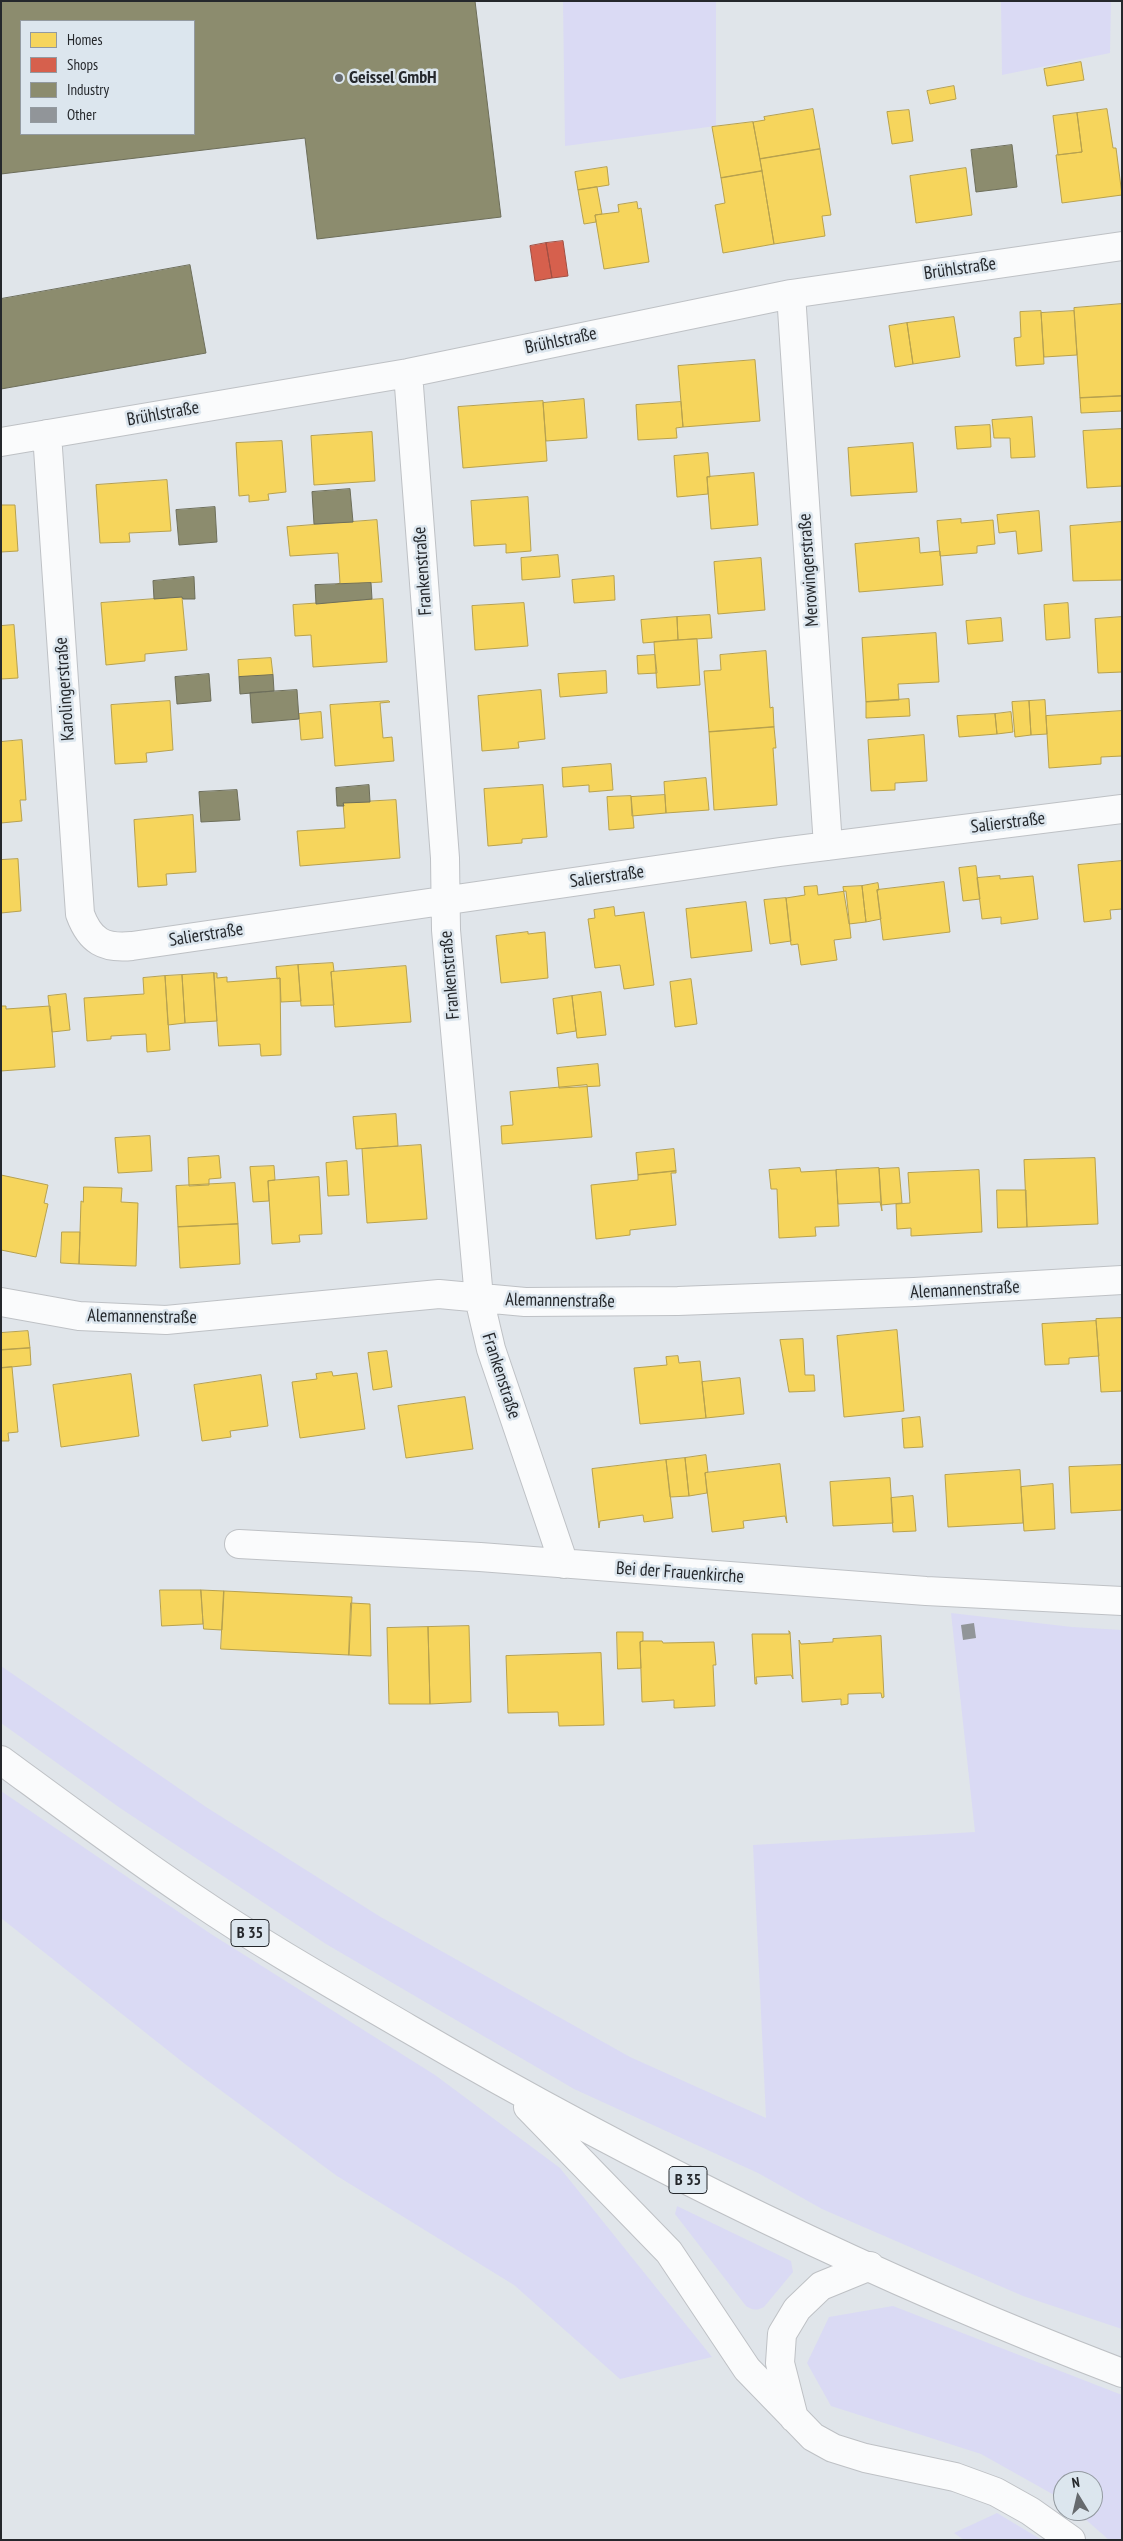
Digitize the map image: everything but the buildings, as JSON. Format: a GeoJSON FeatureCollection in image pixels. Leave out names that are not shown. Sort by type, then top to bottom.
{"type":"FeatureCollection","features":[{"type":"Feature","properties":{"kind":"street","name":"Brühlstraße"},"geometry":{"type":"LineString","coordinates":[[1,442],[408,373],[790,294],[1122,246]]}},
{"type":"Feature","properties":{"kind":"street","name":"Merowingerstraße"},"geometry":{"type":"LineString","coordinates":[[790,294],[828,846]]}},
{"type":"Feature","properties":{"kind":"street","name":"Frankenstraße"},"geometry":{"type":"LineString","coordinates":[[408,373],[445,858],[446,930],[479,1298],[491,1349],[564,1564]]}},
{"type":"Feature","properties":{"kind":"street","name":"Karolingerstraße"},"geometry":{"type":"LineString","coordinates":[[47,434],[80,914],[86,929],[95,938]]}},
{"type":"Feature","properties":{"kind":"street","name":"Salierstraße"},"geometry":{"type":"LineString","coordinates":[[95,938],[116,948],[132,946],[446,899],[828,846],[1122,809]]}},
{"type":"Feature","properties":{"kind":"street","name":"Alemannenstraße"},"geometry":{"type":"LineString","coordinates":[[1,1302],[79,1316],[166,1320],[440,1294],[525,1302],[678,1301],[933,1291],[1122,1280]]}},
{"type":"Feature","properties":{"kind":"street","name":"Bei der Frauenkirche"},"geometry":{"type":"LineString","coordinates":[[239,1544],[470,1556],[926,1591],[1122,1602]]}},
{"type":"Feature","properties":{"kind":"street","name":"B 35"},"geometry":{"type":"LineString","coordinates":[[1,1760],[197,1900],[354,1997],[509,2088],[639,2157],[870,2266],[964,2309],[1122,2373]]}},
{"type":"Feature","properties":{"kind":"street"},"geometry":{"type":"LineString","coordinates":[[509,2088],[669,2252],[747,2369],[813,2437],[833,2448],[865,2458],[955,2478],[996,2492],[1030,2511],[1071,2540]]}},
{"type":"Feature","properties":{"kind":"street"},"geometry":{"type":"LineString","coordinates":[[795,2419],[780,2364],[782,2334],[797,2309],[821,2286],[870,2266]]}},
{"type":"Feature","properties":{"kind":"shaded area"},"geometry":{"type":"Polygon","coordinates":[[[563,1],[716,1],[716,126],[565,146],[563,1]]]}},
{"type":"Feature","properties":{"kind":"shaded area"},"geometry":{"type":"Polygon","coordinates":[[[1001,1],[1111,1],[1110,53],[1002,75],[1001,1]]]}},
{"type":"Feature","properties":{"kind":"shaded area"},"geometry":{"type":"Polygon","coordinates":[[[951,1613],[1072,1627],[1122,1630],[1122,2329],[1023,2296],[822,2209],[758,2173],[574,2089],[326,1944],[120,1808],[1,1723],[1,1666],[206,1807],[379,1916],[630,2057],[766,2118],[753,1845],[975,1832],[951,1613]]]}},
{"type":"Feature","properties":{"kind":"shaded area"},"geometry":{"type":"Polygon","coordinates":[[[1,1791],[211,1934],[435,2075],[560,2168],[712,2357],[620,2379],[514,2285],[337,2176],[185,2064],[11,1926],[1,1918],[1,1791]]]}},
{"type":"Feature","properties":{"kind":"shaded area"},"geometry":{"type":"Polygon","coordinates":[[[677,2206],[791,2261],[793,2272],[764,2307],[752,2309],[746,2306],[675,2214],[677,2206]]]}},
{"type":"Feature","properties":{"kind":"shaded area"},"geometry":{"type":"Polygon","coordinates":[[[893,2306],[1122,2395],[1122,2540],[1109,2540],[1087,2521],[1103,2521],[1103,2471],[1053,2471],[1053,2494],[981,2454],[831,2406],[807,2363],[829,2317],[893,2306]]]}},
{"type":"Feature","properties":{"kind":"shaded area"},"geometry":{"type":"Polygon","coordinates":[[[997,2513],[1042,2540],[964,2540],[954,2533],[997,2513]]]}},
{"type":"Feature","properties":{"kind":"place","name":"Geissel GmbH"},"geometry":{"type":"Point","coordinates":[339,78]}}]}
